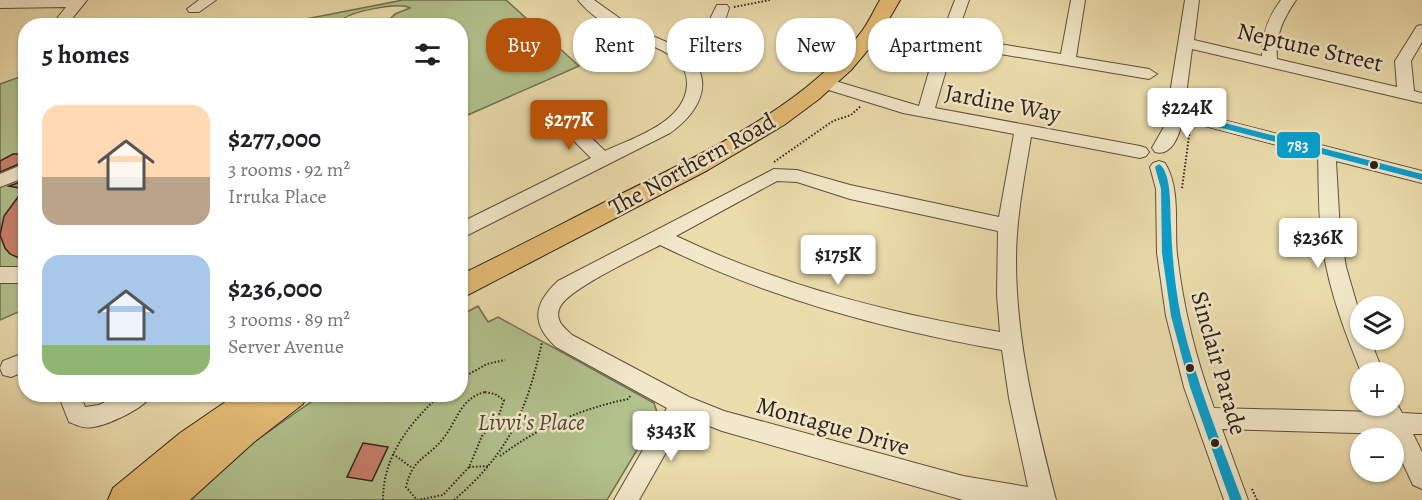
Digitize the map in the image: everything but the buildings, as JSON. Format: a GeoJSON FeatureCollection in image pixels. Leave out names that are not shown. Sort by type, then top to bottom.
{"type":"FeatureCollection","features":[{"type":"Feature","properties":{"kind":"highway","name":"The Northern Road"},"geometry":{"type":"LineString","coordinates":[[468,284],[703,162],[784,113],[825,83],[861,46],[876,26],[890,0]]}},
{"type":"Feature","properties":{"kind":"highway"},"geometry":{"type":"LineString","coordinates":[[125,500],[192,444],[252,402]]}},
{"type":"Feature","properties":{"kind":"highway"},"geometry":{"type":"LineString","coordinates":[[165,500],[243,432],[282,402]]}},
{"type":"Feature","properties":{"kind":"street"},"geometry":{"type":"LineString","coordinates":[[194,9],[209,0]]}},
{"type":"Feature","properties":{"kind":"street"},"geometry":{"type":"LineString","coordinates":[[585,0],[618,24],[667,48]]}},
{"type":"Feature","properties":{"kind":"street"},"geometry":{"type":"LineString","coordinates":[[955,18],[962,0]]}},
{"type":"Feature","properties":{"kind":"street"},"geometry":{"type":"LineString","coordinates":[[1068,60],[1078,0]]}},
{"type":"Feature","properties":{"kind":"street"},"geometry":{"type":"LineString","coordinates":[[1160,157],[1175,113],[1192,0]]}},
{"type":"Feature","properties":{"kind":"street"},"geometry":{"type":"LineString","coordinates":[[1270,63],[1270,36],[1278,13],[1289,0]]}},
{"type":"Feature","properties":{"kind":"street"},"geometry":{"type":"LineString","coordinates":[[0,4],[79,1]]}},
{"type":"Feature","properties":{"kind":"street"},"geometry":{"type":"LineString","coordinates":[[65,18],[79,1]]}},
{"type":"Feature","properties":{"kind":"street"},"geometry":{"type":"LineString","coordinates":[[719,18],[722,8]]}},
{"type":"Feature","properties":{"kind":"street"},"geometry":{"type":"LineString","coordinates":[[1414,96],[1402,61],[1422,29]]}},
{"type":"Feature","properties":{"kind":"street","name":"Neptune Street"},"geometry":{"type":"LineString","coordinates":[[1187,43],[1414,96]]}},
{"type":"Feature","properties":{"kind":"street"},"geometry":{"type":"LineString","coordinates":[[1003,49],[1149,74]]}},
{"type":"Feature","properties":{"kind":"street"},"geometry":{"type":"LineString","coordinates":[[468,223],[670,125],[689,106],[695,93],[696,81],[692,72]]}},
{"type":"Feature","properties":{"kind":"street"},"geometry":{"type":"LineString","coordinates":[[925,113],[937,72]]}},
{"type":"Feature","properties":{"kind":"street","name":"Jardine Way"},"geometry":{"type":"LineString","coordinates":[[825,83],[894,106],[925,113],[1140,152],[1145,161],[1160,157]]}},
{"type":"Feature","properties":{"kind":"street"},"geometry":{"type":"LineString","coordinates":[[1175,113],[1422,177]]}},
{"type":"Feature","properties":{"kind":"street"},"geometry":{"type":"LineString","coordinates":[[561,118],[602,159]]}},
{"type":"Feature","properties":{"kind":"street"},"geometry":{"type":"LineString","coordinates":[[1023,131],[1008,226],[1011,343],[1024,417],[1044,500]]}},
{"type":"Feature","properties":{"kind":"street"},"geometry":{"type":"LineString","coordinates":[[1327,153],[1330,231],[1349,313],[1368,362]]}},
{"type":"Feature","properties":{"kind":"street","name":"Sinclair Parade"},"geometry":{"type":"LineString","coordinates":[[1160,157],[1165,189],[1167,253],[1176,316],[1195,387],[1236,500]]}},
{"type":"Feature","properties":{"kind":"street"},"geometry":{"type":"LineString","coordinates":[[0,181],[18,173]]}},
{"type":"Feature","properties":{"kind":"street","name":"Montague Drive"},"geometry":{"type":"LineString","coordinates":[[1008,226],[886,200],[797,176],[781,174],[764,179],[661,237],[565,287],[552,302],[547,318],[553,333],[564,341],[681,404],[744,428],[894,471],[963,488],[1038,500]]}},
{"type":"Feature","properties":{"kind":"street"},"geometry":{"type":"LineString","coordinates":[[661,237],[747,277],[823,302],[954,333],[1011,343]]}},
{"type":"Feature","properties":{"kind":"street"},"geometry":{"type":"LineString","coordinates":[[0,275],[18,275]]}},
{"type":"Feature","properties":{"kind":"street"},"geometry":{"type":"LineString","coordinates":[[72,402],[77,415],[97,423],[129,402]]}},
{"type":"Feature","properties":{"kind":"street"},"geometry":{"type":"LineString","coordinates":[[626,500],[681,404]]}},
{"type":"Feature","properties":{"kind":"street"},"geometry":{"type":"LineString","coordinates":[[1206,418],[1350,415]]}},
{"type":"Feature","properties":{"kind":"street"},"geometry":{"type":"LineString","coordinates":[[1391,416],[1422,477]]}},
{"type":"Feature","properties":{"kind":"street"},"geometry":{"type":"LineString","coordinates":[[1396,416],[1422,424]]}},
{"type":"Feature","properties":{"kind":"path"},"geometry":{"type":"LineString","coordinates":[[722,8],[770,0]]}},
{"type":"Feature","properties":{"kind":"path"},"geometry":{"type":"LineString","coordinates":[[767,167],[833,121],[850,115],[862,106]]}},
{"type":"Feature","properties":{"kind":"path"},"geometry":{"type":"LineString","coordinates":[[1181,198],[1186,146],[1189,130],[1194,128]]}},
{"type":"Feature","properties":{"kind":"path"},"geometry":{"type":"LineString","coordinates":[[1180,144],[1186,146]]}},
{"type":"Feature","properties":{"kind":"path"},"geometry":{"type":"LineString","coordinates":[[497,458],[527,405],[542,340]]}},
{"type":"Feature","properties":{"kind":"path"},"geometry":{"type":"LineString","coordinates":[[468,374],[486,364],[505,360]]}},
{"type":"Feature","properties":{"kind":"path"},"geometry":{"type":"LineString","coordinates":[[465,402],[444,438],[420,456],[411,467],[406,487],[417,500],[442,495],[469,466],[482,436],[498,418],[504,406],[504,400],[494,392],[475,393],[468,399]]}},
{"type":"Feature","properties":{"kind":"path"},"geometry":{"type":"LineString","coordinates":[[454,500],[497,458],[520,440],[560,418],[628,399],[633,393]]}},
{"type":"Feature","properties":{"kind":"path"},"geometry":{"type":"LineString","coordinates":[[383,500],[382,489],[393,454],[412,424],[433,402]]}},
{"type":"Feature","properties":{"kind":"path"},"geometry":{"type":"LineString","coordinates":[[393,454],[411,467]]}},
{"type":"Feature","properties":{"kind":"path"},"geometry":{"type":"LineString","coordinates":[[469,466],[490,466]]}},
{"type":"Feature","properties":{"kind":"green space"},"geometry":{"type":"Polygon","coordinates":[[[403,0],[506,0],[526,18],[486,18],[486,72],[561,72],[561,50],[573,61],[573,69],[468,115],[468,18],[391,18],[410,8],[396,6],[374,9],[344,18],[311,18],[403,0]]]}},
{"type":"Feature","properties":{"kind":"green space"},"geometry":{"type":"Polygon","coordinates":[[[18,78],[18,312],[0,320],[0,84],[18,78]]]}},
{"type":"Feature","properties":{"kind":"green space","name":"Livvi's Place"},"geometry":{"type":"Polygon","coordinates":[[[478,306],[488,322],[498,317],[654,403],[658,415],[607,500],[185,500],[251,444],[311,402],[468,402],[468,311],[478,306]]]}},
{"type":"Feature","properties":{"kind":"transit line","name":"783"},"geometry":{"type":"LineString","coordinates":[[1175,113],[1422,177]]}},
{"type":"Feature","properties":{"kind":"transit line","name":"783"},"geometry":{"type":"LineString","coordinates":[[1159,167],[1165,189],[1167,253],[1176,316],[1195,387],[1236,500]]}}]}
